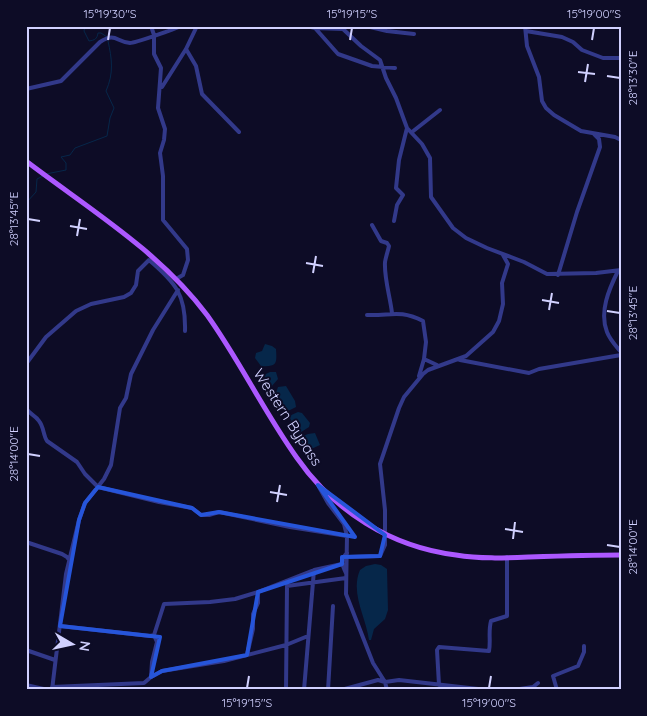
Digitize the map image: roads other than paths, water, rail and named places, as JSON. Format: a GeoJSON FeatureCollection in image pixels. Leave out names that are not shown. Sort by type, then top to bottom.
{"type":"FeatureCollection","features":[{"type":"Feature","properties":{"kind":"main road","name":"Western Bypass"},"geometry":{"type":"LineString","coordinates":[[26,161],[127,235],[176,279],[206,315],[232,353],[289,447],[318,485],[354,516],[385,535],[420,548],[454,555],[480,558],[621,555]]}},
{"type":"Feature","properties":{"kind":"street"},"geometry":{"type":"LineString","coordinates":[[151,26],[154,35],[154,54],[161,68],[158,108],[165,129],[160,153],[163,176],[163,220],[187,249],[188,254],[183,275],[176,279]]}},
{"type":"Feature","properties":{"kind":"street"},"geometry":{"type":"LineString","coordinates":[[26,89],[61,81],[100,42],[107,38],[113,37],[131,43],[181,26]]}},
{"type":"Feature","properties":{"kind":"street"},"geometry":{"type":"LineString","coordinates":[[160,89],[186,49],[197,26]]}},
{"type":"Feature","properties":{"kind":"street"},"geometry":{"type":"LineString","coordinates":[[307,26],[343,30],[377,57],[396,98],[407,128],[422,144],[430,158],[431,197],[453,228],[466,238],[547,274],[558,275],[620,270]]}},
{"type":"Feature","properties":{"kind":"street"},"geometry":{"type":"LineString","coordinates":[[343,30],[347,26]]}},
{"type":"Feature","properties":{"kind":"street"},"geometry":{"type":"LineString","coordinates":[[366,26],[414,34]]}},
{"type":"Feature","properties":{"kind":"street"},"geometry":{"type":"LineString","coordinates":[[398,32],[400,26]]}},
{"type":"Feature","properties":{"kind":"street"},"geometry":{"type":"LineString","coordinates":[[315,28],[338,54],[364,64],[383,68],[395,68]]}},
{"type":"Feature","properties":{"kind":"street"},"geometry":{"type":"LineString","coordinates":[[621,58],[603,58],[582,50],[573,42],[562,37],[526,29],[526,46],[539,77],[544,104],[554,115],[581,131],[615,137],[621,140]]}},
{"type":"Feature","properties":{"kind":"street"},"geometry":{"type":"LineString","coordinates":[[186,49],[196,66],[205,98],[239,132]]}},
{"type":"Feature","properties":{"kind":"street"},"geometry":{"type":"LineString","coordinates":[[412,132],[440,110]]}},
{"type":"Feature","properties":{"kind":"street"},"geometry":{"type":"LineString","coordinates":[[394,221],[397,205],[403,195],[396,188],[399,160],[407,128]]}},
{"type":"Feature","properties":{"kind":"street"},"geometry":{"type":"LineString","coordinates":[[558,275],[600,146],[599,139],[594,134]]}},
{"type":"Feature","properties":{"kind":"street"},"geometry":{"type":"LineString","coordinates":[[372,225],[381,241],[389,246],[385,267],[386,284],[389,289],[392,313]]}},
{"type":"Feature","properties":{"kind":"street"},"geometry":{"type":"LineString","coordinates":[[503,254],[508,264]]}},
{"type":"Feature","properties":{"kind":"street"},"geometry":{"type":"LineString","coordinates":[[26,364],[46,336],[76,311],[91,304],[124,297],[131,293],[136,286],[138,271],[149,260],[161,270],[178,290],[182,298],[185,332]]}},
{"type":"Feature","properties":{"kind":"street"},"geometry":{"type":"LineString","coordinates":[[346,576],[342,558],[347,555],[380,556],[386,545],[385,510],[380,464],[404,397],[428,370],[437,365],[466,356],[477,348],[496,327],[503,304],[502,280],[508,264],[518,260]]}},
{"type":"Feature","properties":{"kind":"street"},"geometry":{"type":"LineString","coordinates":[[458,359],[529,373],[539,369],[621,353],[606,331],[604,315],[609,293],[620,270]]}},
{"type":"Feature","properties":{"kind":"street"},"geometry":{"type":"LineString","coordinates":[[50,689],[66,574],[83,507],[104,479],[111,465],[120,408],[126,398],[131,374],[178,290]]}},
{"type":"Feature","properties":{"kind":"street"},"geometry":{"type":"LineString","coordinates":[[367,316],[383,316],[392,313],[407,315],[423,321],[426,342],[419,378]]}},
{"type":"Feature","properties":{"kind":"street"},"geometry":{"type":"LineString","coordinates":[[424,359],[437,365]]}},
{"type":"Feature","properties":{"kind":"street"},"geometry":{"type":"LineString","coordinates":[[26,408],[39,421],[44,437],[76,462],[98,487],[192,508],[201,515],[218,512],[290,527],[347,536]]}},
{"type":"Feature","properties":{"kind":"street"},"geometry":{"type":"LineString","coordinates":[[318,485],[328,503],[342,520],[347,536],[346,576],[348,600],[373,663],[385,682],[387,690]]}},
{"type":"Feature","properties":{"kind":"street"},"geometry":{"type":"LineString","coordinates":[[26,542],[62,554],[70,561]]}},
{"type":"Feature","properties":{"kind":"street"},"geometry":{"type":"LineString","coordinates":[[439,684],[437,650],[439,647],[489,651],[488,634],[491,621],[507,616],[507,558]]}},
{"type":"Feature","properties":{"kind":"street"},"geometry":{"type":"LineString","coordinates":[[151,677],[152,662],[157,642],[154,635],[164,604],[235,599],[314,570],[342,564]]}},
{"type":"Feature","properties":{"kind":"street"},"geometry":{"type":"LineString","coordinates":[[304,690],[314,570]]}},
{"type":"Feature","properties":{"kind":"street"},"geometry":{"type":"LineString","coordinates":[[286,690],[287,586],[346,576]]}},
{"type":"Feature","properties":{"kind":"street"},"geometry":{"type":"LineString","coordinates":[[247,655],[253,630],[252,614],[258,603],[258,592]]}},
{"type":"Feature","properties":{"kind":"street"},"geometry":{"type":"LineString","coordinates":[[328,690],[333,606]]}},
{"type":"Feature","properties":{"kind":"street"},"geometry":{"type":"LineString","coordinates":[[60,626],[154,635]]}},
{"type":"Feature","properties":{"kind":"street"},"geometry":{"type":"LineString","coordinates":[[26,685],[50,689],[144,683],[162,670],[224,661],[286,645],[308,636]]}},
{"type":"Feature","properties":{"kind":"street"},"geometry":{"type":"LineString","coordinates":[[557,690],[553,676],[578,666],[584,652],[584,646]]}},
{"type":"Feature","properties":{"kind":"street"},"geometry":{"type":"LineString","coordinates":[[26,650],[35,655],[54,660]]}},
{"type":"Feature","properties":{"kind":"street"},"geometry":{"type":"LineString","coordinates":[[341,690],[378,680],[385,682],[399,680],[487,690]]}},
{"type":"Feature","properties":{"kind":"street"},"geometry":{"type":"LineString","coordinates":[[513,690],[533,687],[538,683]]}},
{"type":"Feature","properties":{"kind":"water"},"geometry":{"type":"Polygon","coordinates":[[[265,344],[276,349],[275,364],[270,366],[261,366],[255,358],[256,353],[262,351],[265,344]]]}},
{"type":"Feature","properties":{"kind":"water"},"geometry":{"type":"Polygon","coordinates":[[[270,372],[276,372],[278,379],[268,389],[262,376],[270,372]]]}},
{"type":"Feature","properties":{"kind":"water"},"geometry":{"type":"Polygon","coordinates":[[[286,386],[295,401],[296,407],[288,411],[276,393],[278,387],[286,386]]]}},
{"type":"Feature","properties":{"kind":"water"},"geometry":{"type":"Polygon","coordinates":[[[298,412],[302,413],[310,423],[309,427],[298,434],[289,416],[298,412]]]}},
{"type":"Feature","properties":{"kind":"water"},"geometry":{"type":"Polygon","coordinates":[[[315,433],[320,445],[309,450],[302,443],[301,437],[315,433]]]}},
{"type":"Feature","properties":{"kind":"water"},"geometry":{"type":"Polygon","coordinates":[[[375,564],[387,569],[388,610],[385,619],[374,629],[371,640],[369,640],[358,596],[357,579],[360,570],[375,564]]]}},
{"type":"Feature","properties":{"kind":"waterway"},"geometry":{"type":"LineString","coordinates":[[85,26],[84,31],[89,41],[95,39],[98,33],[107,37]]}},
{"type":"Feature","properties":{"kind":"waterway"},"geometry":{"type":"LineString","coordinates":[[46,174],[66,170],[66,163],[61,157],[70,155],[75,148],[107,136],[114,108],[106,91],[112,66],[108,41]]}},
{"type":"Feature","properties":{"kind":"waterway"},"geometry":{"type":"LineString","coordinates":[[26,203],[36,192],[37,179],[43,176]]}}]}
